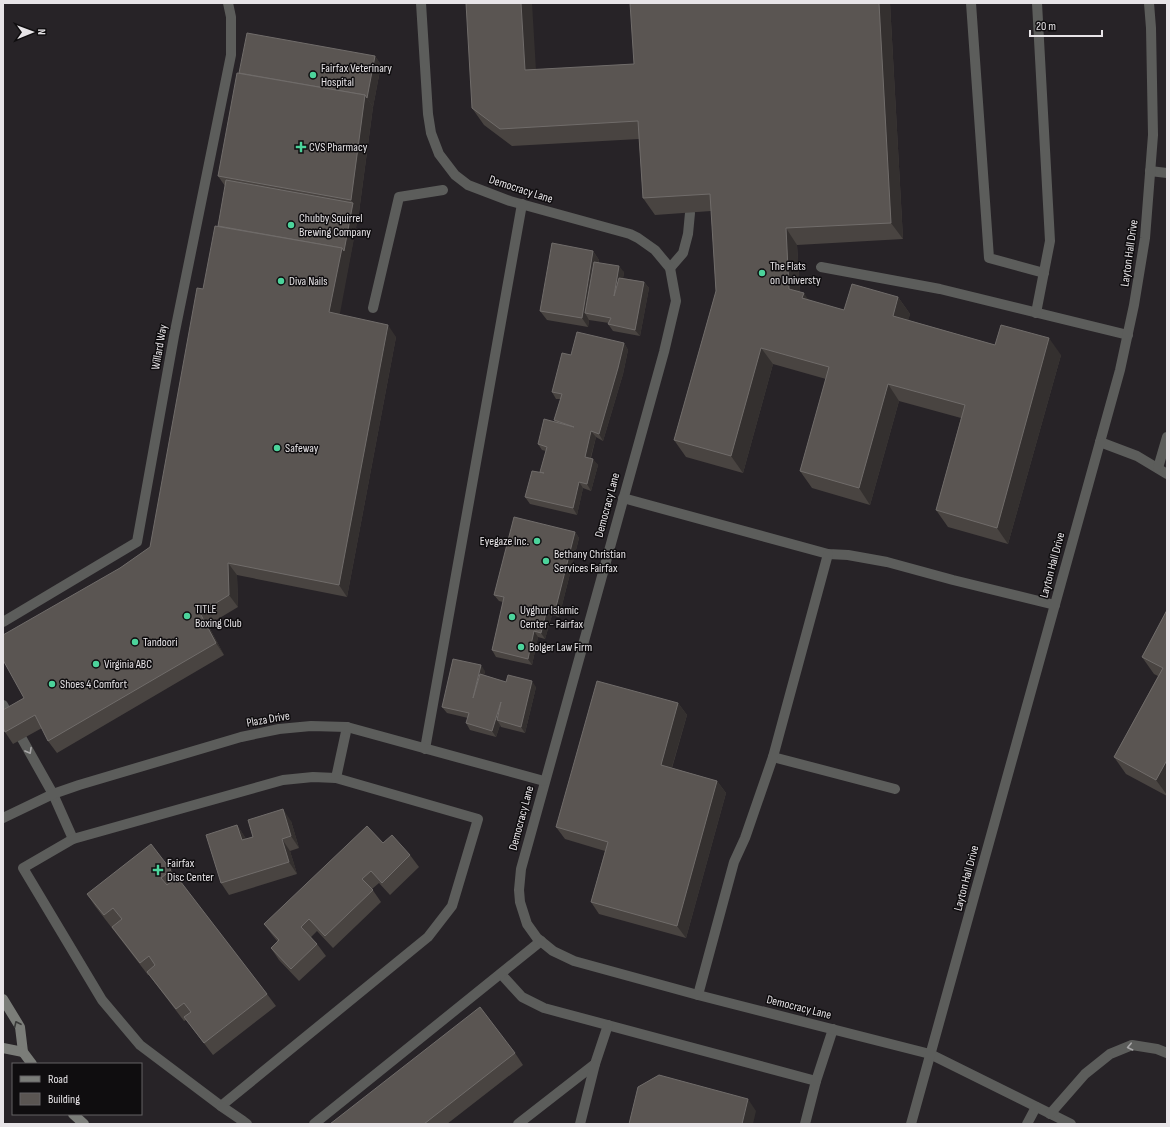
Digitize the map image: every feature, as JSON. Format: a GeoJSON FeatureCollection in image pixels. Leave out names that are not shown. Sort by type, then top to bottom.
{"type":"FeatureCollection","features":[{"type":"Feature","properties":{"kind":"main road"},"geometry":{"type":"LineString","coordinates":[[3,999],[20,1027],[23,1052],[31,1063]]}},
{"type":"Feature","properties":{"kind":"main road"},"geometry":{"type":"LineString","coordinates":[[3,1048],[23,1052]]}},
{"type":"Feature","properties":{"kind":"main road"},"geometry":{"type":"LineString","coordinates":[[74,1115],[84,1124]]}},
{"type":"Feature","properties":{"kind":"street","name":"Willard Way"},"geometry":{"type":"LineString","coordinates":[[3,622],[137,542],[174,336],[231,55],[231,17],[228,3]]}},
{"type":"Feature","properties":{"kind":"street","name":"Democracy Lane"},"geometry":{"type":"LineString","coordinates":[[421,3],[428,114],[431,133],[439,154],[455,175],[468,185],[510,201],[634,236],[655,250],[670,268],[676,301],[664,352],[544,781],[521,869],[519,890],[520,902],[527,924],[537,938],[553,951],[574,961],[698,995],[930,1054],[1071,1124]]}},
{"type":"Feature","properties":{"kind":"street"},"geometry":{"type":"LineString","coordinates":[[971,3],[988,258],[1044,273]]}},
{"type":"Feature","properties":{"kind":"street"},"geometry":{"type":"LineString","coordinates":[[1036,312],[1050,241],[1037,3]]}},
{"type":"Feature","properties":{"kind":"street","name":"Layton Hall Drive"},"geometry":{"type":"LineString","coordinates":[[911,1124],[1120,370],[1128,335],[1145,238],[1153,136],[1152,28],[1149,3]]}},
{"type":"Feature","properties":{"kind":"street"},"geometry":{"type":"LineString","coordinates":[[1150,171],[1167,173]]}},
{"type":"Feature","properties":{"kind":"street"},"geometry":{"type":"LineString","coordinates":[[373,308],[399,197],[443,190]]}},
{"type":"Feature","properties":{"kind":"street"},"geometry":{"type":"LineString","coordinates":[[425,749],[522,204]]}},
{"type":"Feature","properties":{"kind":"street"},"geometry":{"type":"LineString","coordinates":[[670,268],[683,253],[688,234],[690,213]]}},
{"type":"Feature","properties":{"kind":"street"},"geometry":{"type":"LineString","coordinates":[[821,267],[940,290],[1128,335]]}},
{"type":"Feature","properties":{"kind":"street"},"geometry":{"type":"LineString","coordinates":[[1100,442],[1137,456],[1162,471],[1167,437]]}},
{"type":"Feature","properties":{"kind":"street"},"geometry":{"type":"LineString","coordinates":[[623,498],[828,554],[848,555],[887,562],[952,580],[1055,605]]}},
{"type":"Feature","properties":{"kind":"street"},"geometry":{"type":"LineString","coordinates":[[698,995],[734,862],[745,838],[773,757],[828,554]]}},
{"type":"Feature","properties":{"kind":"street"},"geometry":{"type":"LineString","coordinates":[[3,705],[53,794],[73,839]]}},
{"type":"Feature","properties":{"kind":"street","name":"Plaza Drive"},"geometry":{"type":"LineString","coordinates":[[3,818],[53,794],[79,785],[234,740],[278,729],[311,726],[347,727],[544,781]]}},
{"type":"Feature","properties":{"kind":"street"},"geometry":{"type":"LineString","coordinates":[[336,778],[347,727]]}},
{"type":"Feature","properties":{"kind":"street"},"geometry":{"type":"LineString","coordinates":[[773,757],[894,789]]}},
{"type":"Feature","properties":{"kind":"street"},"geometry":{"type":"LineString","coordinates":[[221,1106],[428,937],[452,906],[478,819],[336,778],[313,777],[283,780],[96,834],[73,839],[23,868],[102,1000],[140,1045],[221,1106],[243,1121],[246,1124]]}},
{"type":"Feature","properties":{"kind":"street"},"geometry":{"type":"LineString","coordinates":[[314,1124],[541,941]]}},
{"type":"Feature","properties":{"kind":"street"},"geometry":{"type":"LineString","coordinates":[[501,974],[522,997],[544,1008],[816,1081]]}},
{"type":"Feature","properties":{"kind":"street"},"geometry":{"type":"LineString","coordinates":[[580,1124],[595,1064],[608,1025]]}},
{"type":"Feature","properties":{"kind":"street"},"geometry":{"type":"LineString","coordinates":[[805,1124],[816,1081],[833,1029]]}},
{"type":"Feature","properties":{"kind":"street"},"geometry":{"type":"LineString","coordinates":[[1050,1114],[1085,1074],[1110,1054],[1132,1045],[1157,1049],[1167,1053]]}},
{"type":"Feature","properties":{"kind":"street"},"geometry":{"type":"LineString","coordinates":[[518,1124],[595,1064]]}},
{"type":"Feature","properties":{"kind":"street"},"geometry":{"type":"LineString","coordinates":[[1027,1124],[1036,1107]]}},
{"type":"Feature","properties":{"kind":"building"},"geometry":{"type":"Polygon","coordinates":[[[466,3],[521,3],[525,70],[634,64],[630,3],[879,3],[891,223],[786,228],[789,289],[804,293],[802,298],[844,310],[852,284],[898,297],[893,316],[995,345],[1001,325],[1049,338],[997,528],[936,510],[965,405],[888,384],[859,488],[800,471],[829,367],[761,348],[731,456],[674,440],[716,291],[710,194],[643,198],[638,121],[500,129],[472,108],[466,3]]]}},
{"type":"Feature","properties":{"kind":"building","name":"Fairfax Veterinary Hospital"},"geometry":{"type":"Polygon","coordinates":[[[247,33],[375,56],[367,98],[365,95],[239,73],[247,33]]]}},
{"type":"Feature","properties":{"kind":"building","name":"CVS Pharmacy"},"geometry":{"type":"Polygon","coordinates":[[[237,73],[365,95],[351,200],[218,176],[237,73]]]}},
{"type":"Feature","properties":{"kind":"building","name":"Chubby Squirrel Brewing Company"},"geometry":{"type":"Polygon","coordinates":[[[226,180],[353,203],[344,251],[342,248],[218,226],[226,180]]]}},
{"type":"Feature","properties":{"kind":"building"},"geometry":{"type":"Polygon","coordinates":[[[215,226],[342,248],[329,312],[388,325],[339,585],[228,563],[229,595],[200,613],[216,643],[48,741],[35,715],[5,732],[3,728],[3,710],[24,698],[3,660],[3,635],[120,568],[150,547],[197,288],[203,289],[215,226]]]}},
{"type":"Feature","properties":{"kind":"building"},"geometry":{"type":"Polygon","coordinates":[[[552,243],[593,251],[582,318],[540,311],[552,243]]]}},
{"type":"Feature","properties":{"kind":"building"},"geometry":{"type":"Polygon","coordinates":[[[594,262],[619,266],[614,296],[619,278],[644,282],[635,330],[608,324],[611,318],[585,313],[594,262]]]}},
{"type":"Feature","properties":{"kind":"building"},"geometry":{"type":"Polygon","coordinates":[[[577,332],[624,343],[599,434],[591,431],[585,457],[593,459],[587,484],[579,482],[573,508],[525,497],[532,471],[544,473],[540,472],[547,447],[538,444],[544,419],[574,427],[554,420],[562,394],[552,392],[562,353],[571,355],[577,332]]]}},
{"type":"Feature","properties":{"kind":"building"},"geometry":{"type":"Polygon","coordinates":[[[514,517],[575,532],[555,611],[547,609],[541,633],[534,631],[528,659],[492,650],[504,597],[494,595],[514,517]]]}},
{"type":"Feature","properties":{"kind":"building"},"geometry":{"type":"Polygon","coordinates":[[[1167,610],[1167,760],[1156,780],[1114,757],[1163,668],[1142,657],[1167,610]]]}},
{"type":"Feature","properties":{"kind":"building"},"geometry":{"type":"Polygon","coordinates":[[[453,659],[481,665],[473,698],[480,674],[506,682],[508,675],[532,681],[521,727],[497,720],[501,702],[492,731],[466,723],[469,713],[442,707],[453,659]]]}},
{"type":"Feature","properties":{"kind":"building"},"geometry":{"type":"Polygon","coordinates":[[[597,681],[678,703],[661,765],[717,781],[677,926],[591,902],[608,842],[556,827],[597,681]]]}},
{"type":"Feature","properties":{"kind":"building"},"geometry":{"type":"Polygon","coordinates":[[[283,809],[291,836],[282,839],[289,862],[221,883],[206,835],[237,825],[242,840],[253,837],[248,820],[283,809]]]}},
{"type":"Feature","properties":{"kind":"building"},"geometry":{"type":"Polygon","coordinates":[[[367,826],[383,843],[392,835],[410,855],[382,883],[371,871],[362,879],[373,890],[325,936],[309,919],[301,927],[317,944],[291,969],[271,948],[279,940],[264,924],[367,826]]]}},
{"type":"Feature","properties":{"kind":"building"},"geometry":{"type":"Polygon","coordinates":[[[151,844],[171,870],[161,878],[167,885],[177,877],[267,994],[204,1043],[184,1017],[191,1012],[184,1003],[176,1009],[147,972],[155,965],[149,956],[140,963],[112,927],[122,919],[113,908],[104,915],[87,894],[151,844]]]}},
{"type":"Feature","properties":{"kind":"building"},"geometry":{"type":"Polygon","coordinates":[[[480,1007],[515,1053],[424,1124],[330,1124],[480,1007]]]}},
{"type":"Feature","properties":{"kind":"building"},"geometry":{"type":"Polygon","coordinates":[[[659,1075],[748,1099],[742,1124],[629,1124],[638,1087],[659,1075]]]}},
{"type":"Feature","properties":{"kind":"place","name":"Fairfax Veterinary Hospital"},"geometry":{"type":"Point","coordinates":[313,75]}},
{"type":"Feature","properties":{"kind":"place","name":"CVS Pharmacy"},"geometry":{"type":"Point","coordinates":[301,147]}},
{"type":"Feature","properties":{"kind":"place","name":"Chubby Squirrel Brewing Company"},"geometry":{"type":"Point","coordinates":[291,225]}},
{"type":"Feature","properties":{"kind":"place","name":"The Flats on Universty"},"geometry":{"type":"Point","coordinates":[762,273]}},
{"type":"Feature","properties":{"kind":"place","name":"Diva Nails"},"geometry":{"type":"Point","coordinates":[281,281]}},
{"type":"Feature","properties":{"kind":"place","name":"Safeway"},"geometry":{"type":"Point","coordinates":[277,448]}},
{"type":"Feature","properties":{"kind":"place","name":"Eyegaze Inc."},"geometry":{"type":"Point","coordinates":[537,541]}},
{"type":"Feature","properties":{"kind":"place","name":"Bethany Christian Services Fairfax"},"geometry":{"type":"Point","coordinates":[546,561]}},
{"type":"Feature","properties":{"kind":"place","name":"TITLE Boxing Club"},"geometry":{"type":"Point","coordinates":[187,616]}},
{"type":"Feature","properties":{"kind":"place","name":"Uyghur Islamic Center - Fairfax"},"geometry":{"type":"Point","coordinates":[512,617]}},
{"type":"Feature","properties":{"kind":"place","name":"Tandoori"},"geometry":{"type":"Point","coordinates":[135,642]}},
{"type":"Feature","properties":{"kind":"place","name":"Bolger Law Firm"},"geometry":{"type":"Point","coordinates":[521,647]}},
{"type":"Feature","properties":{"kind":"place","name":"Virginia ABC"},"geometry":{"type":"Point","coordinates":[96,664]}},
{"type":"Feature","properties":{"kind":"place","name":"Shoes 4 Comfort"},"geometry":{"type":"Point","coordinates":[52,684]}},
{"type":"Feature","properties":{"kind":"place","name":"Fairfax Disc Center"},"geometry":{"type":"Point","coordinates":[158,870]}}]}
